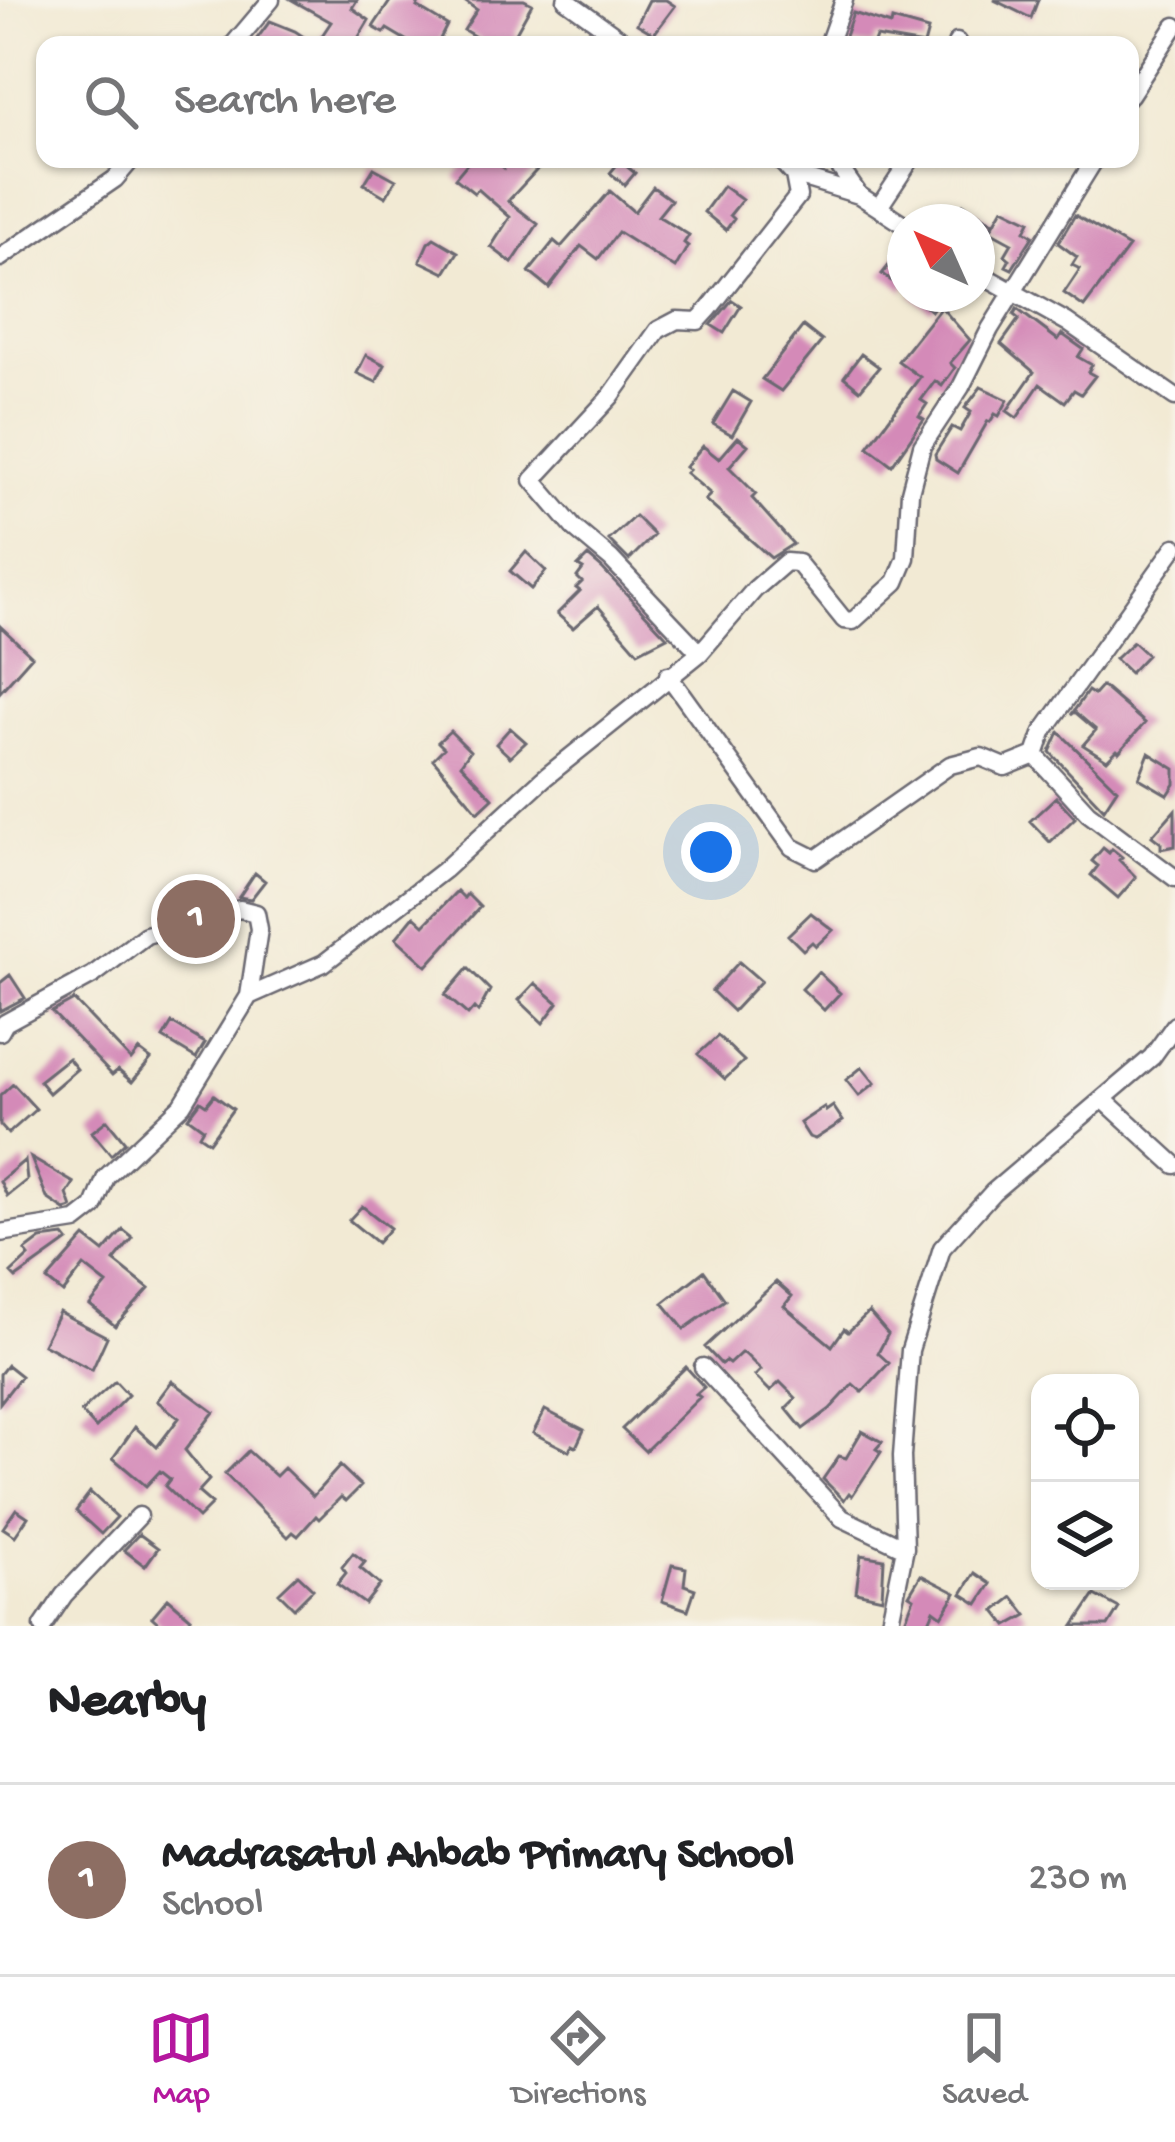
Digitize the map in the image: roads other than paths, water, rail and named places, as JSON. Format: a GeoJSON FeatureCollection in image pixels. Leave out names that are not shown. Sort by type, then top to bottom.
{"type":"FeatureCollection","features":[{"type":"Feature","properties":{"kind":"street"},"geometry":{"type":"LineString","coordinates":[[240,36],[271,0]]}},
{"type":"Feature","properties":{"kind":"street"},"geometry":{"type":"LineString","coordinates":[[566,0],[616,36]]}},
{"type":"Feature","properties":{"kind":"street"},"geometry":{"type":"LineString","coordinates":[[831,36],[844,0]]}},
{"type":"Feature","properties":{"kind":"street"},"geometry":{"type":"LineString","coordinates":[[1139,81],[1175,26]]}},
{"type":"Feature","properties":{"kind":"street"},"geometry":{"type":"LineString","coordinates":[[0,258],[124,168]]}},
{"type":"Feature","properties":{"kind":"street"},"geometry":{"type":"LineString","coordinates":[[787,168],[794,175],[860,195],[887,213]]}},
{"type":"Feature","properties":{"kind":"street"},"geometry":{"type":"LineString","coordinates":[[840,168],[860,195]]}},
{"type":"Feature","properties":{"kind":"street"},"geometry":{"type":"LineString","coordinates":[[879,207],[905,168]]}},
{"type":"Feature","properties":{"kind":"street"},"geometry":{"type":"LineString","coordinates":[[250,996],[324,963],[444,870],[543,778],[700,653],[785,562],[798,563],[844,620],[854,621],[896,582],[906,558],[910,492],[922,446],[962,387],[1012,293],[1089,168]]}},
{"type":"Feature","properties":{"kind":"street"},"geometry":{"type":"LineString","coordinates":[[700,653],[611,559],[574,528],[533,480],[611,395],[658,330],[677,320],[698,321],[709,309],[798,196],[794,175]]}},
{"type":"Feature","properties":{"kind":"street"},"geometry":{"type":"LineString","coordinates":[[995,283],[1067,322],[1175,397]]}},
{"type":"Feature","properties":{"kind":"street"},"geometry":{"type":"LineString","coordinates":[[1035,755],[1043,732],[1175,548]]}},
{"type":"Feature","properties":{"kind":"street"},"geometry":{"type":"LineString","coordinates":[[668,675],[792,847],[816,859],[950,765],[981,757],[1005,766],[1035,755]]}},
{"type":"Feature","properties":{"kind":"street"},"geometry":{"type":"LineString","coordinates":[[1035,755],[1088,813],[1175,878]]}},
{"type":"Feature","properties":{"kind":"street"},"geometry":{"type":"LineString","coordinates":[[0,1032],[5,1023],[93,975],[146,935],[240,909],[256,914],[259,929],[250,967],[250,996],[182,1106],[106,1178],[94,1207],[76,1221],[0,1234]]}},
{"type":"Feature","properties":{"kind":"street"},"geometry":{"type":"LineString","coordinates":[[889,1626],[905,1548],[902,1456],[910,1350],[942,1247],[993,1192],[1152,1058],[1175,1025]]}},
{"type":"Feature","properties":{"kind":"street"},"geometry":{"type":"LineString","coordinates":[[1104,1100],[1175,1166]]}},
{"type":"Feature","properties":{"kind":"street"},"geometry":{"type":"LineString","coordinates":[[703,1367],[842,1518],[905,1548]]}},
{"type":"Feature","properties":{"kind":"street"},"geometry":{"type":"LineString","coordinates":[[43,1626],[64,1594],[139,1516]]}},
{"type":"Feature","properties":{"kind":"place","name":"Madrasatul Ahbab Primary School"},"geometry":{"type":"Point","coordinates":[196,919]}}]}
